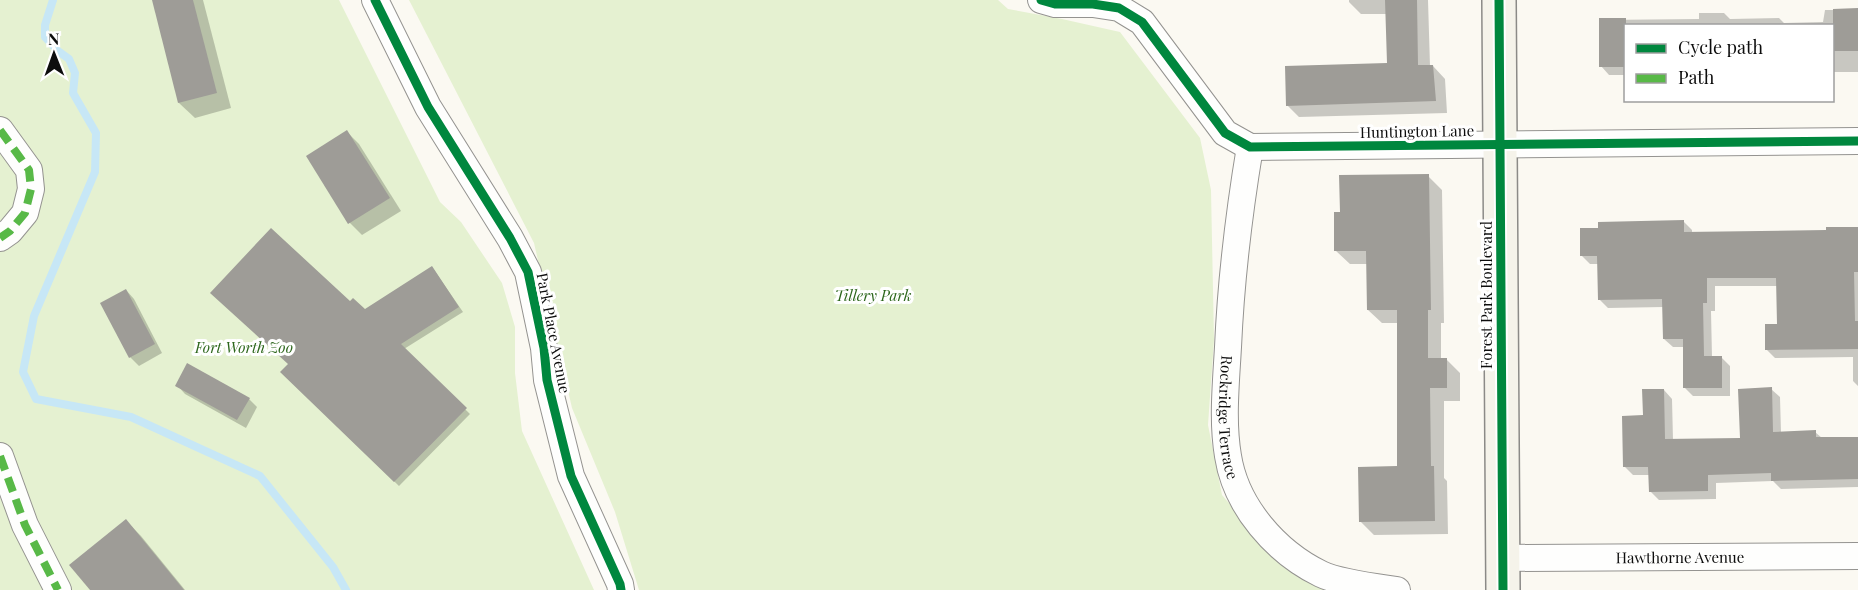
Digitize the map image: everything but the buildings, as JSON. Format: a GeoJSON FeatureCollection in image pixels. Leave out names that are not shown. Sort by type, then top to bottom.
{"type":"FeatureCollection","features":[{"type":"Feature","properties":{"kind":"main road","name":"Forest Park Boulevard"},"geometry":{"type":"LineString","coordinates":[[1499,0],[1503,574]]}},
{"type":"Feature","properties":{"kind":"street","name":"Park Place Avenue"},"geometry":{"type":"LineString","coordinates":[[375,0],[428,107],[510,238],[528,272],[544,348],[547,380],[571,476],[621,590]]}},
{"type":"Feature","properties":{"kind":"street"},"geometry":{"type":"LineString","coordinates":[[1041,0],[1055,4],[1093,4],[1119,8],[1142,22],[1225,133],[1250,147]]}},
{"type":"Feature","properties":{"kind":"street"},"geometry":{"type":"LineString","coordinates":[[0,130],[29,170],[31,189],[25,213],[10,231],[0,237]]}},
{"type":"Feature","properties":{"kind":"street","name":"Huntington Lane"},"geometry":{"type":"LineString","coordinates":[[1250,147],[1858,141]]}},
{"type":"Feature","properties":{"kind":"street","name":"Rockridge Terrace"},"geometry":{"type":"LineString","coordinates":[[1250,147],[1239,214],[1230,311],[1226,391],[1230,467],[1237,488],[1251,513],[1282,549],[1322,575],[1397,590]]}},
{"type":"Feature","properties":{"kind":"street"},"geometry":{"type":"LineString","coordinates":[[0,456],[25,525],[58,590]]}},
{"type":"Feature","properties":{"kind":"street","name":"Hawthorne Avenue"},"geometry":{"type":"LineString","coordinates":[[1503,574],[1858,556]]}},
{"type":"Feature","properties":{"kind":"green space","name":"Fort Worth Zoo"},"geometry":{"type":"Polygon","coordinates":[[[0,0],[339,0],[440,202],[461,222],[502,283],[515,327],[515,373],[522,431],[594,590],[0,590],[0,0]]]}},
{"type":"Feature","properties":{"kind":"green space","name":"Tillery Park"},"geometry":{"type":"Polygon","coordinates":[[[409,0],[998,0],[1008,9],[1120,32],[1200,138],[1211,190],[1214,340],[1208,425],[1222,495],[1267,547],[1336,590],[639,590],[615,512],[572,408],[534,243],[409,0]]]}},
{"type":"Feature","properties":{"kind":"waterway"},"geometry":{"type":"LineString","coordinates":[[53,0],[45,25],[45,37],[69,59],[75,73],[73,93],[96,133],[95,172],[34,316],[23,372],[36,399],[131,417],[260,476],[333,567],[346,590]]}},
{"type":"Feature","properties":{"kind":"marked path"},"geometry":{"type":"LineString","coordinates":[[0,130],[29,170],[31,189],[25,213],[10,231],[0,238]]}},
{"type":"Feature","properties":{"kind":"marked path"},"geometry":{"type":"LineString","coordinates":[[0,456],[25,525],[58,590]]}},
{"type":"Feature","properties":{"kind":"cycle path"},"geometry":{"type":"LineString","coordinates":[[375,0],[428,107],[510,238],[528,272],[544,348],[547,380],[571,476],[621,590]]}},
{"type":"Feature","properties":{"kind":"cycle path"},"geometry":{"type":"LineString","coordinates":[[1041,0],[1055,4],[1093,4],[1119,8],[1142,22],[1225,133],[1250,147],[1858,141]]}},
{"type":"Feature","properties":{"kind":"cycle path"},"geometry":{"type":"LineString","coordinates":[[1499,0],[1503,590]]}}]}
